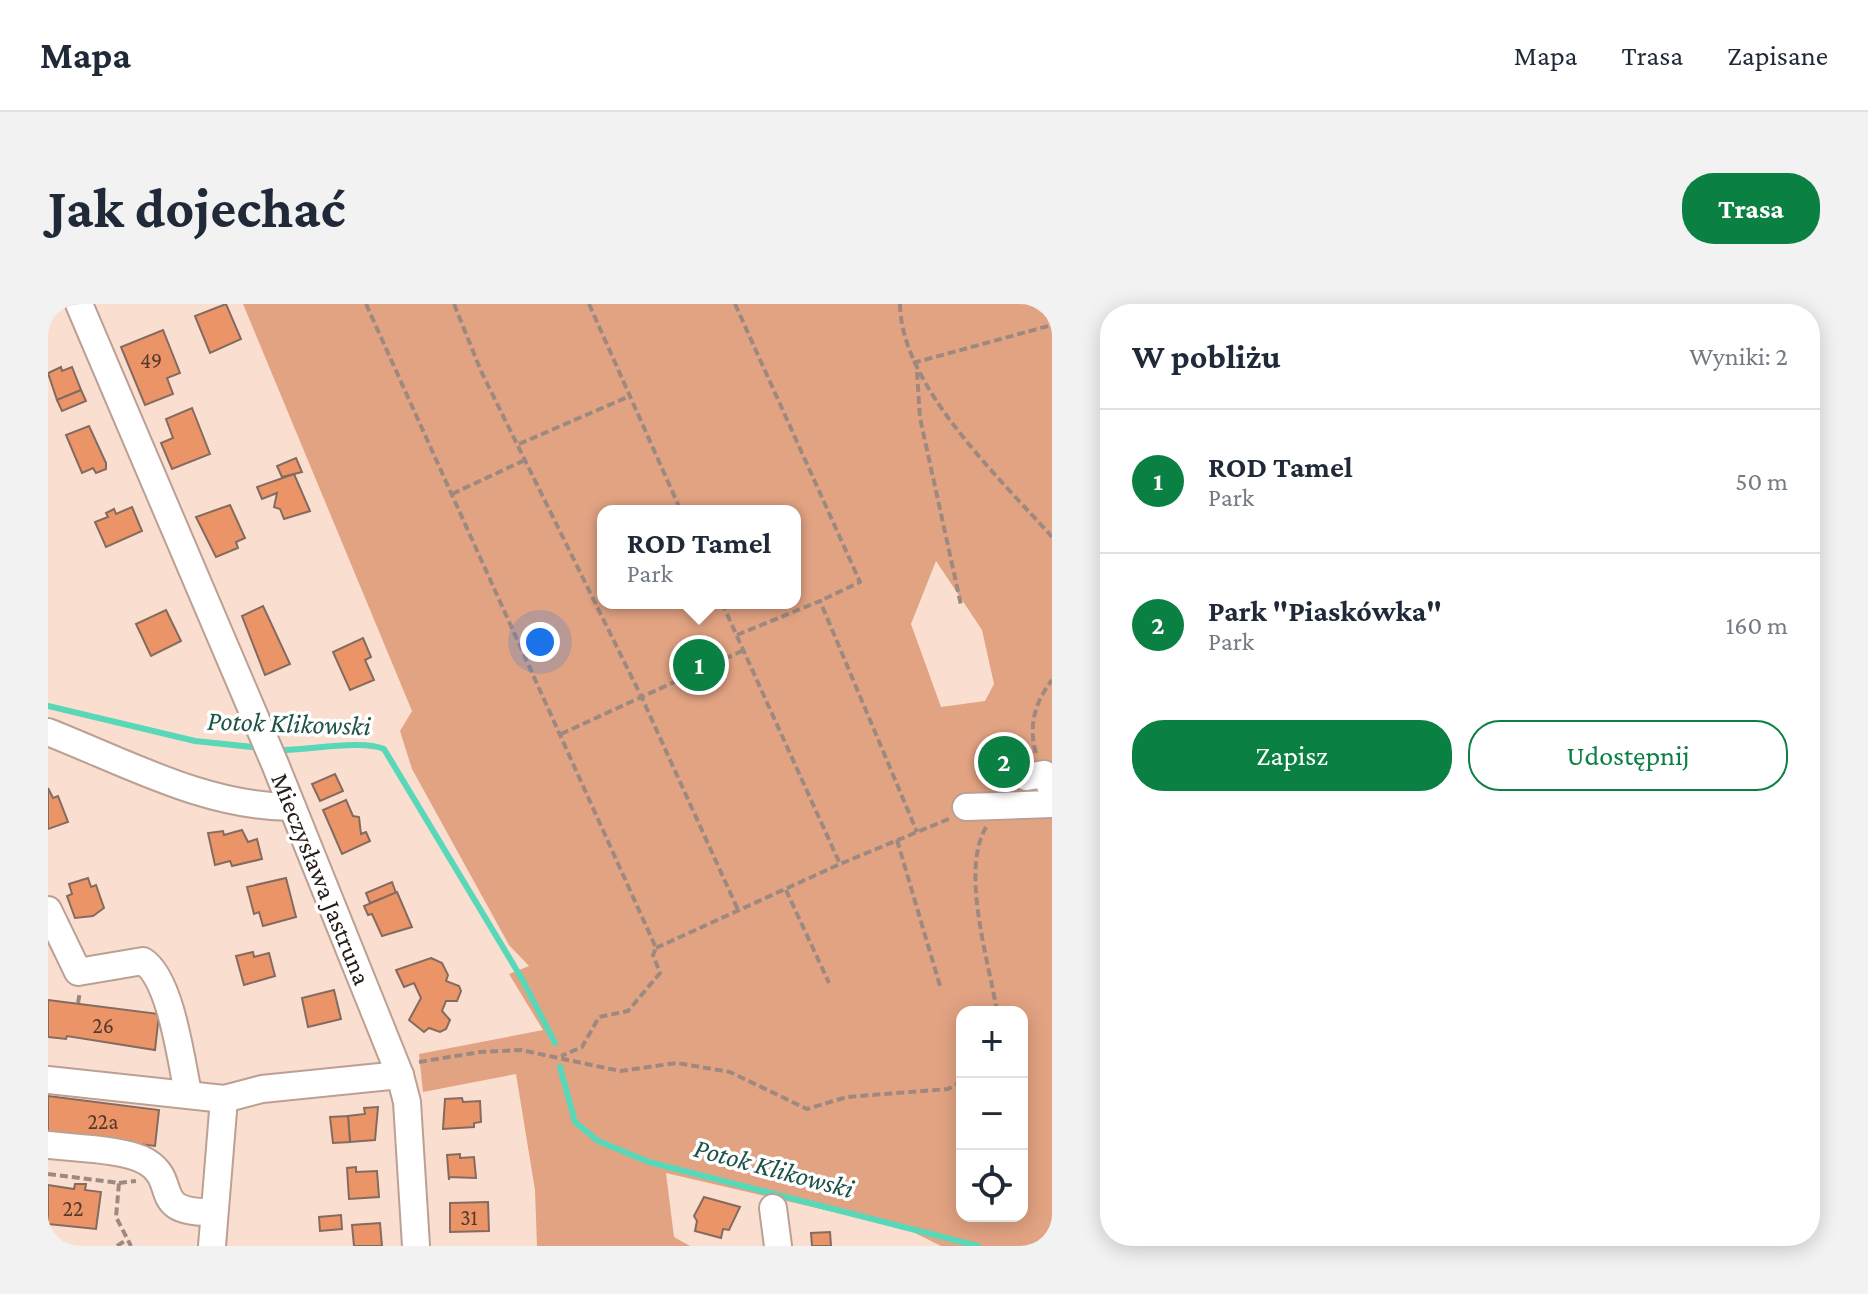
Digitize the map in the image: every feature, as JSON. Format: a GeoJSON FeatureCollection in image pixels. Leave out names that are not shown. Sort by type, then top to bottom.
{"type":"FeatureCollection","features":[{"type":"Feature","properties":{"kind":"street","name":"Mieczysława Jastruna"},"geometry":{"type":"LineString","coordinates":[[79,304],[268,748],[398,1071],[407,1102],[416,1246]]}},
{"type":"Feature","properties":{"kind":"street"},"geometry":{"type":"LineString","coordinates":[[48,732],[216,798],[253,806],[292,807]]}},
{"type":"Feature","properties":{"kind":"street"},"geometry":{"type":"LineString","coordinates":[[963,811],[1052,804]]}},
{"type":"Feature","properties":{"kind":"street"},"geometry":{"type":"LineString","coordinates":[[48,910],[78,972],[143,961],[153,967],[165,996],[188,1093]]}},
{"type":"Feature","properties":{"kind":"street"},"geometry":{"type":"LineString","coordinates":[[48,1080],[224,1099],[262,1089],[398,1071]]}},
{"type":"Feature","properties":{"kind":"street"},"geometry":{"type":"LineString","coordinates":[[212,1246],[224,1099]]}},
{"type":"Feature","properties":{"kind":"street"},"geometry":{"type":"LineString","coordinates":[[48,1145],[145,1160],[159,1175],[168,1199],[179,1209],[214,1212]]}},
{"type":"Feature","properties":{"kind":"street"},"geometry":{"type":"LineString","coordinates":[[773,1208],[778,1246]]}},
{"type":"Feature","properties":{"kind":"path"},"geometry":{"type":"LineString","coordinates":[[366,304],[656,948]]}},
{"type":"Feature","properties":{"kind":"path"},"geometry":{"type":"LineString","coordinates":[[454,304],[481,371],[597,606]]}},
{"type":"Feature","properties":{"kind":"path"},"geometry":{"type":"LineString","coordinates":[[589,304],[678,505]]}},
{"type":"Feature","properties":{"kind":"path"},"geometry":{"type":"LineString","coordinates":[[735,304],[860,582],[801,609]]}},
{"type":"Feature","properties":{"kind":"path"},"geometry":{"type":"LineString","coordinates":[[900,304],[903,335],[925,388],[1052,537]]}},
{"type":"Feature","properties":{"kind":"path"},"geometry":{"type":"LineString","coordinates":[[913,363],[1052,325]]}},
{"type":"Feature","properties":{"kind":"path"},"geometry":{"type":"LineString","coordinates":[[917,370],[920,418],[961,605]]}},
{"type":"Feature","properties":{"kind":"path"},"geometry":{"type":"LineString","coordinates":[[518,445],[630,396]]}},
{"type":"Feature","properties":{"kind":"path"},"geometry":{"type":"LineString","coordinates":[[452,494],[525,460]]}},
{"type":"Feature","properties":{"kind":"path"},"geometry":{"type":"LineString","coordinates":[[820,601],[917,832]]}},
{"type":"Feature","properties":{"kind":"path"},"geometry":{"type":"LineString","coordinates":[[598,609],[739,912]]}},
{"type":"Feature","properties":{"kind":"path"},"geometry":{"type":"LineString","coordinates":[[725,609],[840,864]]}},
{"type":"Feature","properties":{"kind":"path"},"geometry":{"type":"LineString","coordinates":[[737,635],[800,609]]}},
{"type":"Feature","properties":{"kind":"path"},"geometry":{"type":"LineString","coordinates":[[561,734],[744,650]]}},
{"type":"Feature","properties":{"kind":"path"},"geometry":{"type":"LineString","coordinates":[[1041,780],[1031,734],[1034,712],[1052,680]]}},
{"type":"Feature","properties":{"kind":"path"},"geometry":{"type":"LineString","coordinates":[[561,1056],[582,1047],[599,1017],[628,1011],[660,973],[653,955],[656,948],[963,811]]}},
{"type":"Feature","properties":{"kind":"path"},"geometry":{"type":"LineString","coordinates":[[991,820],[978,841],[975,860],[996,1006]]}},
{"type":"Feature","properties":{"kind":"path"},"geometry":{"type":"LineString","coordinates":[[897,840],[940,986]]}},
{"type":"Feature","properties":{"kind":"path"},"geometry":{"type":"LineString","coordinates":[[786,890],[829,983]]}},
{"type":"Feature","properties":{"kind":"path"},"geometry":{"type":"LineString","coordinates":[[78,1003],[81,984]]}},
{"type":"Feature","properties":{"kind":"path"},"geometry":{"type":"LineString","coordinates":[[398,1071],[480,1052],[521,1050],[561,1056],[620,1071],[677,1063],[730,1072],[807,1109],[847,1097],[948,1089],[956,1084]]}},
{"type":"Feature","properties":{"kind":"path"},"geometry":{"type":"LineString","coordinates":[[48,1174],[119,1183],[116,1217],[131,1246]]}},
{"type":"Feature","properties":{"kind":"path"},"geometry":{"type":"LineString","coordinates":[[117,1246],[126,1240]]}},
{"type":"Feature","properties":{"kind":"shaded area"},"geometry":{"type":"Polygon","coordinates":[[[243,304],[1052,304],[1052,1246],[941,1246],[907,1229],[666,1173],[674,1237],[690,1246],[537,1246],[535,1190],[516,1074],[423,1092],[419,1054],[543,1030],[509,974],[529,966],[509,945],[412,769],[400,731],[412,711],[243,304]],[[936,561],[911,624],[941,707],[985,701],[994,684],[982,630],[936,561]]]}},
{"type":"Feature","properties":{"kind":"building"},"geometry":{"type":"Polygon","coordinates":[[[226,304],[241,339],[210,353],[195,316],[226,304]]]}},
{"type":"Feature","properties":{"kind":"building"},"geometry":{"type":"Polygon","coordinates":[[[163,330],[180,373],[167,378],[173,394],[145,405],[121,347],[163,330]]]}},
{"type":"Feature","properties":{"kind":"building"},"geometry":{"type":"Polygon","coordinates":[[[61,367],[62,371],[72,367],[81,390],[57,400],[48,373],[61,367]]]}},
{"type":"Feature","properties":{"kind":"building"},"geometry":{"type":"Polygon","coordinates":[[[81,390],[86,401],[62,411],[57,400],[81,390]]]}},
{"type":"Feature","properties":{"kind":"building"},"geometry":{"type":"Polygon","coordinates":[[[192,408],[210,454],[172,469],[161,443],[173,438],[166,419],[192,408]]]}},
{"type":"Feature","properties":{"kind":"building"},"geometry":{"type":"Polygon","coordinates":[[[89,426],[106,469],[96,473],[93,468],[82,473],[66,435],[89,426]]]}},
{"type":"Feature","properties":{"kind":"building"},"geometry":{"type":"Polygon","coordinates":[[[296,458],[302,472],[282,477],[277,466],[296,458]]]}},
{"type":"Feature","properties":{"kind":"building"},"geometry":{"type":"Polygon","coordinates":[[[294,474],[310,511],[284,519],[280,509],[274,507],[277,493],[262,499],[257,487],[294,474]]]}},
{"type":"Feature","properties":{"kind":"building"},"geometry":{"type":"Polygon","coordinates":[[[230,505],[245,538],[236,542],[238,548],[216,557],[196,517],[230,505]]]}},
{"type":"Feature","properties":{"kind":"building"},"geometry":{"type":"Polygon","coordinates":[[[132,507],[142,531],[106,547],[95,522],[108,517],[106,513],[114,509],[116,514],[132,507]]]}},
{"type":"Feature","properties":{"kind":"building"},"geometry":{"type":"Polygon","coordinates":[[[263,606],[290,664],[265,675],[242,616],[263,606]]]}},
{"type":"Feature","properties":{"kind":"building"},"geometry":{"type":"Polygon","coordinates":[[[166,610],[181,641],[151,656],[136,624],[166,610]]]}},
{"type":"Feature","properties":{"kind":"building"},"geometry":{"type":"Polygon","coordinates":[[[363,638],[371,657],[365,660],[374,680],[350,690],[333,652],[363,638]]]}},
{"type":"Feature","properties":{"kind":"building"},"geometry":{"type":"Polygon","coordinates":[[[335,774],[343,791],[320,801],[312,784],[335,774]]]}},
{"type":"Feature","properties":{"kind":"building"},"geometry":{"type":"Polygon","coordinates":[[[48,788],[53,798],[58,796],[68,822],[48,829],[48,788]]]}},
{"type":"Feature","properties":{"kind":"building"},"geometry":{"type":"Polygon","coordinates":[[[346,800],[353,816],[359,817],[361,834],[366,832],[370,841],[342,854],[323,810],[346,800]]]}},
{"type":"Feature","properties":{"kind":"building"},"geometry":{"type":"Polygon","coordinates":[[[242,830],[248,842],[257,839],[262,859],[232,866],[230,861],[215,865],[208,833],[223,831],[224,835],[242,830]]]}},
{"type":"Feature","properties":{"kind":"building"},"geometry":{"type":"Polygon","coordinates":[[[88,878],[91,887],[96,885],[104,908],[93,916],[75,918],[67,896],[72,894],[69,884],[88,878]]]}},
{"type":"Feature","properties":{"kind":"building"},"geometry":{"type":"Polygon","coordinates":[[[286,878],[296,917],[263,926],[259,912],[254,914],[247,887],[286,878]]]}},
{"type":"Feature","properties":{"kind":"building"},"geometry":{"type":"Polygon","coordinates":[[[392,882],[396,893],[370,903],[366,893],[392,882]]]}},
{"type":"Feature","properties":{"kind":"building"},"geometry":{"type":"Polygon","coordinates":[[[397,892],[412,927],[382,936],[372,914],[368,915],[364,906],[397,892]]]}},
{"type":"Feature","properties":{"kind":"building"},"geometry":{"type":"Polygon","coordinates":[[[253,952],[254,957],[269,953],[275,976],[244,985],[236,956],[253,952]]]}},
{"type":"Feature","properties":{"kind":"building"},"geometry":{"type":"Polygon","coordinates":[[[431,958],[442,963],[448,975],[446,981],[459,986],[461,991],[457,1001],[446,1001],[442,1011],[450,1020],[446,1029],[440,1032],[429,1028],[424,1032],[409,1020],[421,998],[414,983],[404,987],[396,970],[431,958]]]}},
{"type":"Feature","properties":{"kind":"building"},"geometry":{"type":"Polygon","coordinates":[[[334,990],[341,1019],[308,1027],[302,998],[334,990]]]}},
{"type":"Feature","properties":{"kind":"building"},"geometry":{"type":"Polygon","coordinates":[[[48,1000],[159,1014],[155,1050],[67,1036],[66,1039],[48,1037],[48,1000]]]}},
{"type":"Feature","properties":{"kind":"building"},"geometry":{"type":"Polygon","coordinates":[[[48,1096],[159,1110],[155,1146],[48,1133],[48,1096]]]}},
{"type":"Feature","properties":{"kind":"building"},"geometry":{"type":"Polygon","coordinates":[[[462,1098],[463,1102],[480,1101],[481,1122],[474,1123],[474,1127],[443,1129],[445,1099],[462,1098]]]}},
{"type":"Feature","properties":{"kind":"building"},"geometry":{"type":"Polygon","coordinates":[[[378,1107],[375,1140],[350,1142],[348,1116],[365,1114],[364,1108],[378,1107]]]}},
{"type":"Feature","properties":{"kind":"building"},"geometry":{"type":"Polygon","coordinates":[[[348,1116],[350,1142],[333,1143],[330,1117],[348,1116]]]}},
{"type":"Feature","properties":{"kind":"building"},"geometry":{"type":"Polygon","coordinates":[[[460,1154],[460,1158],[474,1157],[476,1178],[449,1177],[449,1180],[447,1155],[460,1154]]]}},
{"type":"Feature","properties":{"kind":"building"},"geometry":{"type":"Polygon","coordinates":[[[356,1167],[356,1172],[377,1171],[379,1197],[349,1199],[347,1168],[356,1167]]]}},
{"type":"Feature","properties":{"kind":"building"},"geometry":{"type":"Polygon","coordinates":[[[75,1184],[86,1184],[85,1190],[101,1192],[96,1229],[48,1224],[48,1185],[74,1189],[75,1184]]]}},
{"type":"Feature","properties":{"kind":"building"},"geometry":{"type":"Polygon","coordinates":[[[704,1197],[740,1207],[729,1230],[723,1229],[721,1238],[695,1231],[697,1221],[694,1216],[704,1197]]]}},
{"type":"Feature","properties":{"kind":"building"},"geometry":{"type":"Polygon","coordinates":[[[488,1202],[489,1231],[450,1232],[450,1203],[488,1202]]]}},
{"type":"Feature","properties":{"kind":"building"},"geometry":{"type":"Polygon","coordinates":[[[341,1215],[342,1229],[320,1231],[319,1217],[341,1215]]]}},
{"type":"Feature","properties":{"kind":"building"},"geometry":{"type":"Polygon","coordinates":[[[380,1223],[382,1246],[354,1246],[352,1225],[380,1223]]]}},
{"type":"Feature","properties":{"kind":"building"},"geometry":{"type":"Polygon","coordinates":[[[830,1232],[831,1246],[812,1246],[811,1233],[830,1232]]]}},
{"type":"Feature","properties":{"kind":"waterway","name":"Potok Klikowski"},"geometry":{"type":"LineString","coordinates":[[48,706],[195,741],[262,748]]}},
{"type":"Feature","properties":{"kind":"waterway","name":"Potok Klikowski"},"geometry":{"type":"LineString","coordinates":[[277,750],[347,745],[384,749],[522,979],[555,1043]]}},
{"type":"Feature","properties":{"kind":"waterway","name":"Potok Klikowski"},"geometry":{"type":"LineString","coordinates":[[560,1067],[575,1122],[598,1141],[649,1162],[978,1246]]}},
{"type":"Feature","properties":{"kind":"place","name":"ROD Tamel"},"geometry":{"type":"Point","coordinates":[699,665]}},
{"type":"Feature","properties":{"kind":"place","name":"Park \"Piaskówka\""},"geometry":{"type":"Point","coordinates":[1004,762]}}]}
